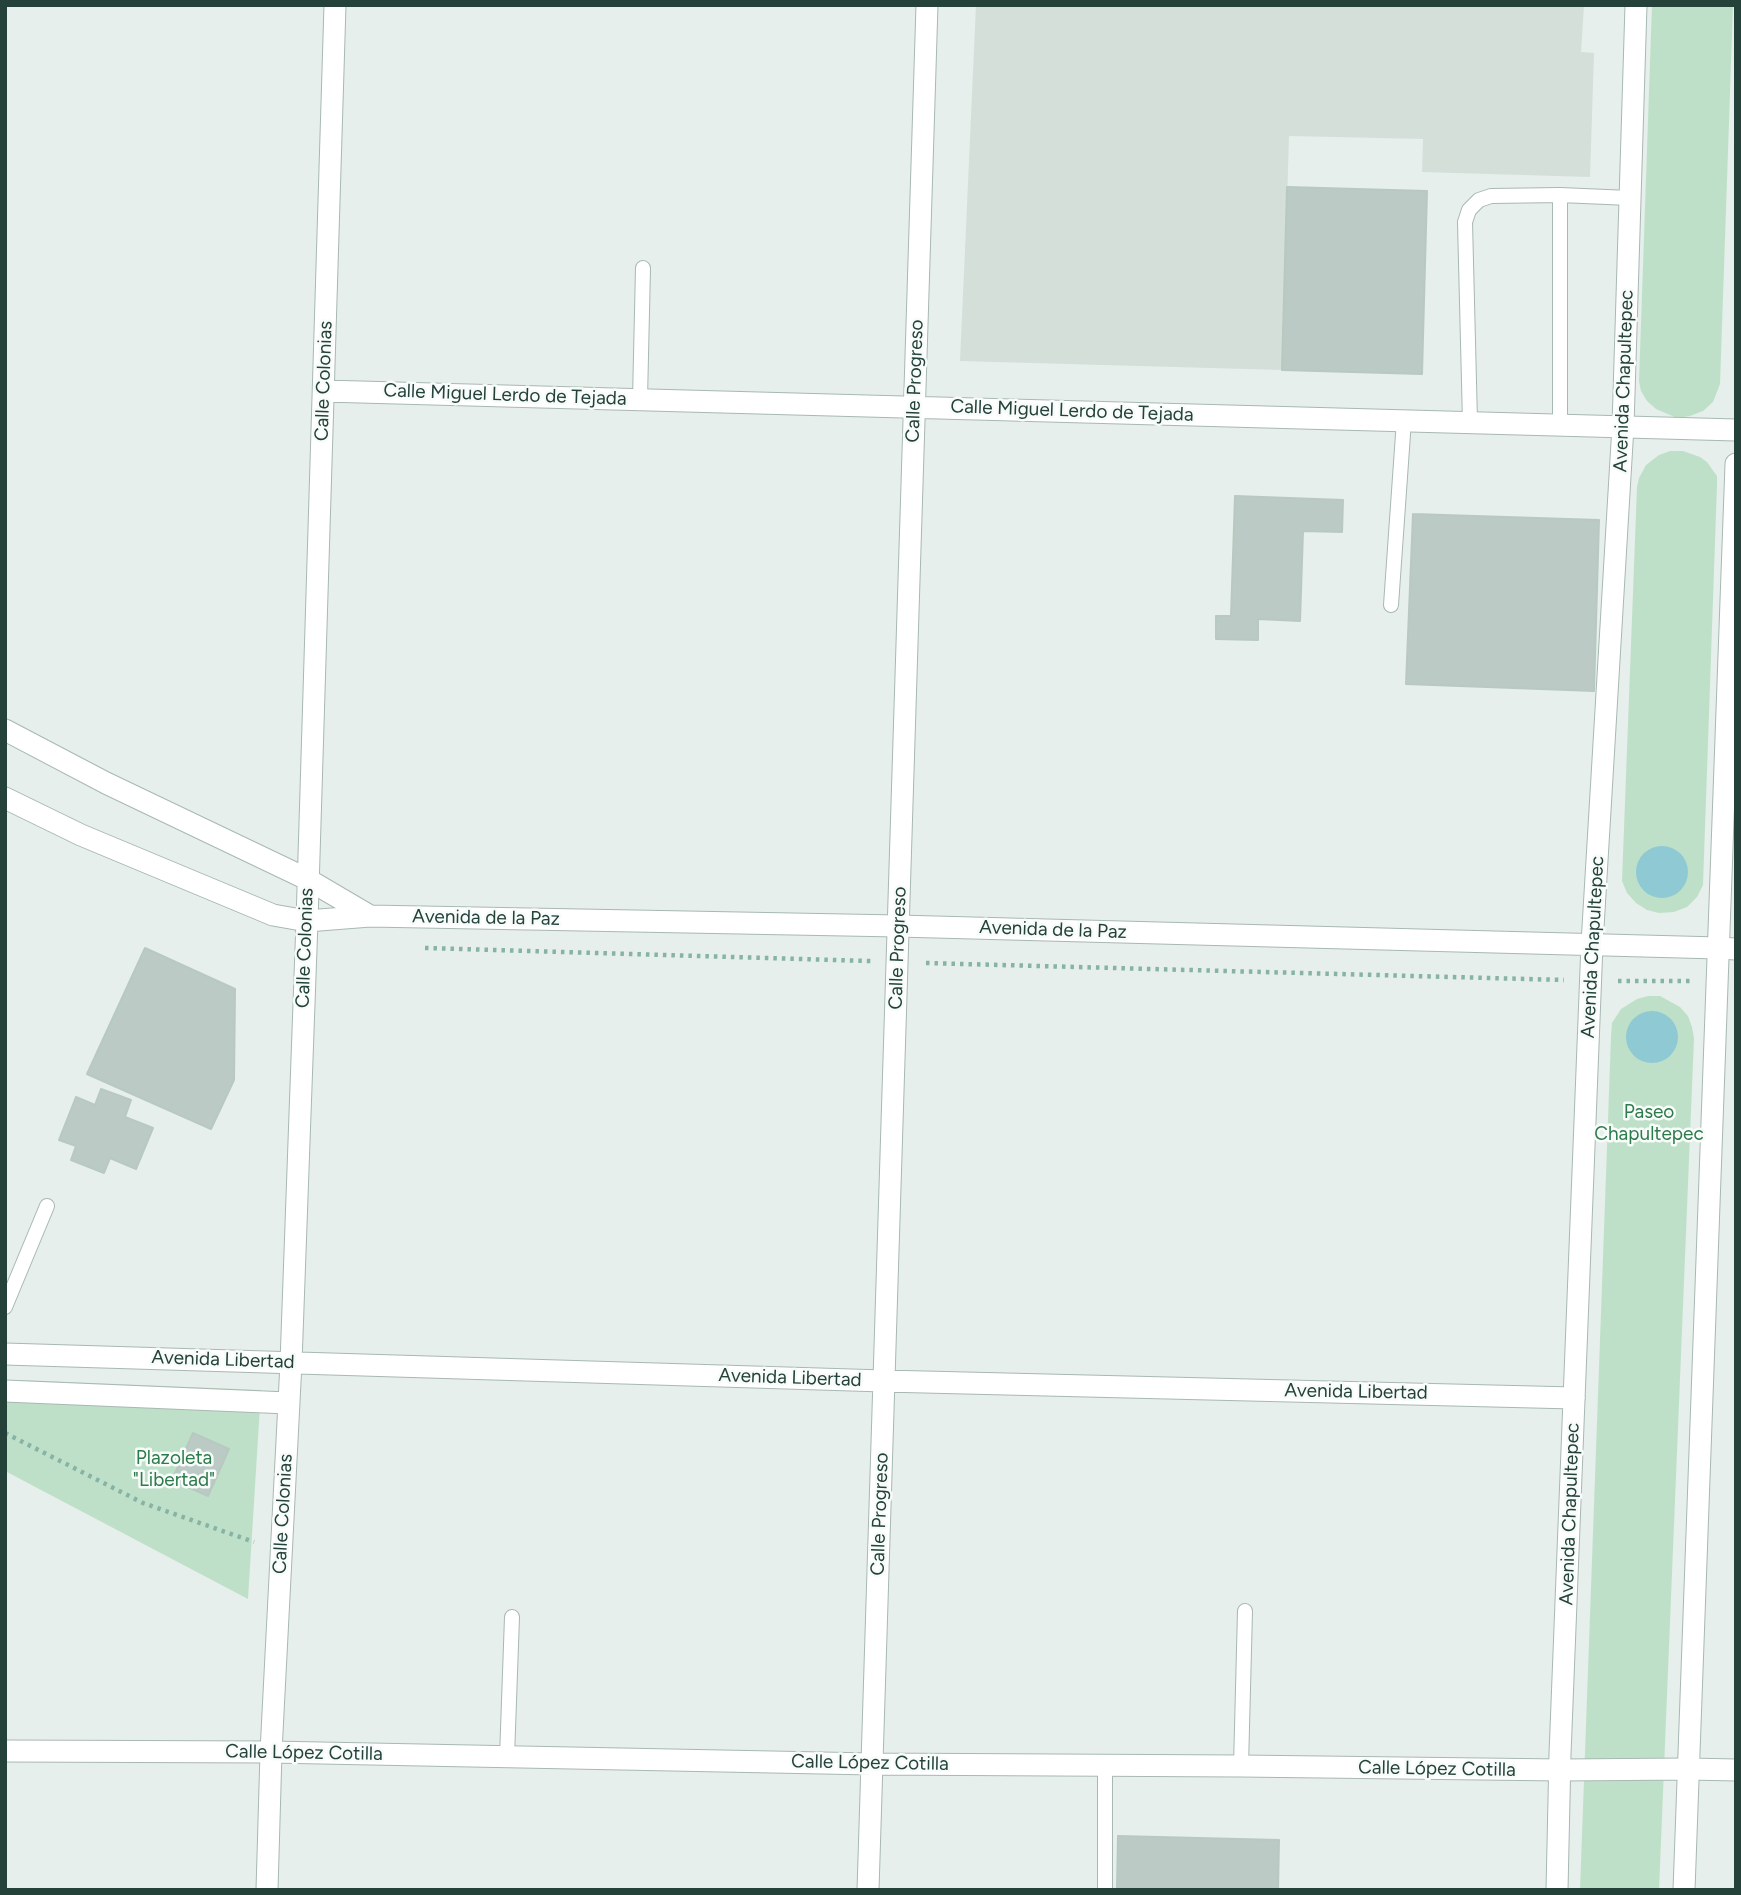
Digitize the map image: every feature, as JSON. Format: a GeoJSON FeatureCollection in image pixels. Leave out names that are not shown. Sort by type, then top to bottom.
{"type":"FeatureCollection","features":[{"type":"Feature","properties":{"kind":"street","name":"Calle Colonias"},"geometry":{"type":"LineString","coordinates":[[267,1890],[307,921],[335,5]]}},
{"type":"Feature","properties":{"kind":"street","name":"Calle Progreso"},"geometry":{"type":"LineString","coordinates":[[868,1890],[927,5]]}},
{"type":"Feature","properties":{"kind":"street","name":"Avenida Chapultepec"},"geometry":{"type":"LineString","coordinates":[[1557,1890],[1592,944],[1623,426],[1636,5]]}},
{"type":"Feature","properties":{"kind":"street","name":"Calle Miguel Lerdo de Tejada"},"geometry":{"type":"LineString","coordinates":[[324,391],[1736,430]]}},
{"type":"Feature","properties":{"kind":"street"},"geometry":{"type":"LineString","coordinates":[[1684,1890],[1727,948],[1736,464]]}},
{"type":"Feature","properties":{"kind":"street"},"geometry":{"type":"LineString","coordinates":[[5,730],[106,783],[307,878],[370,916]]}},
{"type":"Feature","properties":{"kind":"street","name":"Avenida de la Paz"},"geometry":{"type":"LineString","coordinates":[[5,798],[81,835],[273,915],[307,921],[370,916],[898,926],[1727,948]]}},
{"type":"Feature","properties":{"kind":"street","name":"Avenida Libertad"},"geometry":{"type":"LineString","coordinates":[[5,1354],[884,1381],[1574,1398]]}},
{"type":"Feature","properties":{"kind":"street"},"geometry":{"type":"LineString","coordinates":[[5,1391],[288,1403]]}},
{"type":"Feature","properties":{"kind":"street","name":"Calle López Cotilla"},"geometry":{"type":"LineString","coordinates":[[5,1751],[271,1752],[872,1764],[1736,1770]]}},
{"type":"Feature","properties":{"kind":"lane"},"geometry":{"type":"LineString","coordinates":[[1560,195],[1560,424]]}},
{"type":"Feature","properties":{"kind":"lane"},"geometry":{"type":"LineString","coordinates":[[1470,422],[1465,222],[1469,210],[1479,200],[1491,196],[1630,198]]}},
{"type":"Feature","properties":{"kind":"lane"},"geometry":{"type":"LineString","coordinates":[[640,399],[643,268]]}},
{"type":"Feature","properties":{"kind":"lane"},"geometry":{"type":"LineString","coordinates":[[1391,605],[1404,420]]}},
{"type":"Feature","properties":{"kind":"lane"},"geometry":{"type":"LineString","coordinates":[[5,1307],[47,1206]]}},
{"type":"Feature","properties":{"kind":"lane"},"geometry":{"type":"LineString","coordinates":[[1241,1766],[1245,1611]]}},
{"type":"Feature","properties":{"kind":"lane"},"geometry":{"type":"LineString","coordinates":[[507,1757],[512,1617]]}},
{"type":"Feature","properties":{"kind":"lane"},"geometry":{"type":"LineString","coordinates":[[1105,1765],[1105,1890]]}},
{"type":"Feature","properties":{"kind":"path"},"geometry":{"type":"LineString","coordinates":[[5,1433],[143,1503],[251,1542],[281,1546]]}},
{"type":"Feature","properties":{"kind":"shaded area"},"geometry":{"type":"Polygon","coordinates":[[[976,5],[1584,5],[1581,52],[1594,53],[1590,177],[1422,172],[1423,139],[1289,136],[1282,370],[960,361],[976,5]]]}},
{"type":"Feature","properties":{"kind":"green space"},"geometry":{"type":"Polygon","coordinates":[[[1652,5],[1733,5],[1720,384],[1713,402],[1703,411],[1677,418],[1656,409],[1647,401],[1639,381],[1652,5]]]}},
{"type":"Feature","properties":{"kind":"green space"},"geometry":{"type":"Polygon","coordinates":[[[1670,451],[1683,451],[1707,462],[1717,476],[1717,485],[1703,885],[1697,897],[1687,907],[1674,912],[1659,913],[1636,903],[1627,893],[1622,881],[1637,487],[1646,465],[1670,451]]]}},
{"type":"Feature","properties":{"kind":"green space","name":"Paseo Chapultepec"},"geometry":{"type":"Polygon","coordinates":[[[1648,996],[1660,996],[1680,1007],[1688,1016],[1694,1038],[1659,1890],[1580,1890],[1612,1023],[1621,1009],[1648,996]]]}},
{"type":"Feature","properties":{"kind":"green space","name":"Plazoleta \"Libertad\""},"geometry":{"type":"Polygon","coordinates":[[[20,1380],[261,1390],[248,1599],[5,1471],[5,1386],[20,1380]]]}},
{"type":"Feature","properties":{"kind":"water"},"geometry":{"type":"Polygon","coordinates":[[[1662,846],[1672,848],[1680,854],[1686,862],[1686,882],[1680,890],[1672,896],[1662,898],[1652,896],[1644,890],[1638,882],[1636,872],[1638,862],[1644,854],[1652,848],[1662,846]]]}},
{"type":"Feature","properties":{"kind":"water"},"geometry":{"type":"Polygon","coordinates":[[[1652,1011],[1662,1013],[1670,1019],[1676,1027],[1676,1047],[1670,1055],[1662,1061],[1652,1063],[1642,1061],[1634,1055],[1628,1047],[1626,1037],[1628,1027],[1634,1019],[1642,1013],[1652,1011]]]}},
{"type":"Feature","properties":{"kind":"building"},"geometry":{"type":"Polygon","coordinates":[[[1287,187],[1427,191],[1422,374],[1282,370],[1287,187]]]}},
{"type":"Feature","properties":{"kind":"building"},"geometry":{"type":"Polygon","coordinates":[[[1235,496],[1343,500],[1342,532],[1303,531],[1300,621],[1258,619],[1258,640],[1216,639],[1216,616],[1231,616],[1235,496]]]}},
{"type":"Feature","properties":{"kind":"building"},"geometry":{"type":"Polygon","coordinates":[[[1413,514],[1599,520],[1594,691],[1406,684],[1413,514]]]}},
{"type":"Feature","properties":{"kind":"building"},"geometry":{"type":"Polygon","coordinates":[[[145,948],[235,989],[234,1080],[211,1129],[87,1074],[145,948]]]}},
{"type":"Feature","properties":{"kind":"building"},"geometry":{"type":"Polygon","coordinates":[[[101,1089],[131,1100],[125,1117],[153,1128],[136,1169],[110,1158],[104,1173],[71,1160],[76,1146],[59,1140],[76,1097],[95,1105],[101,1089]]]}},
{"type":"Feature","properties":{"kind":"building"},"geometry":{"type":"Polygon","coordinates":[[[193,1433],[229,1449],[208,1496],[172,1480],[193,1433]]]}},
{"type":"Feature","properties":{"kind":"building"},"geometry":{"type":"Polygon","coordinates":[[[1118,1836],[1279,1840],[1278,1890],[1117,1890],[1118,1836]]]}}]}
